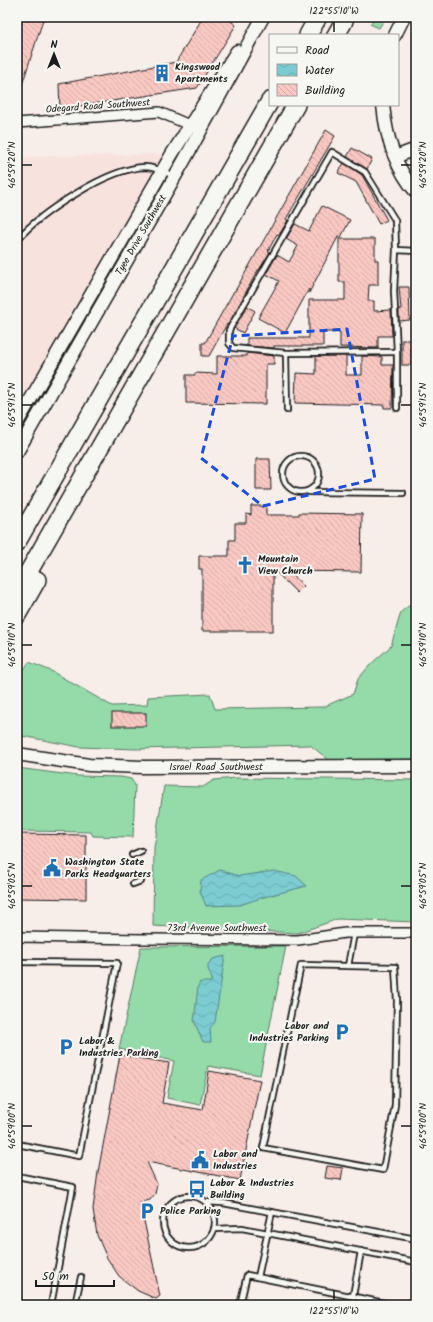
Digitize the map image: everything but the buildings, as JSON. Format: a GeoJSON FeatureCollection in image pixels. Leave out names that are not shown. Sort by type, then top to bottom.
{"type":"FeatureCollection","features":[{"type":"Feature","properties":{"kind":"highway"},"geometry":{"type":"LineString","coordinates":[[309,34],[318,17]]}},
{"type":"Feature","properties":{"kind":"highway"},"geometry":{"type":"LineString","coordinates":[[17,542],[269,103]]}},
{"type":"Feature","properties":{"kind":"highway"},"geometry":{"type":"LineString","coordinates":[[17,592],[295,106]]}},
{"type":"Feature","properties":{"kind":"highway"},"geometry":{"type":"LineString","coordinates":[[17,615],[97,464],[114,424]]}},
{"type":"Feature","properties":{"kind":"street","name":"Tyee Drive Southwest"},"geometry":{"type":"LineString","coordinates":[[17,423],[162,170],[223,70],[260,17]]}},
{"type":"Feature","properties":{"kind":"street","name":"Tyee Drive Southwest"},"geometry":{"type":"LineString","coordinates":[[17,452],[175,176],[263,17]]}},
{"type":"Feature","properties":{"kind":"street"},"geometry":{"type":"LineString","coordinates":[[396,34],[404,17]]}},
{"type":"Feature","properties":{"kind":"street"},"geometry":{"type":"LineString","coordinates":[[383,106],[389,140],[395,157],[405,177],[416,192]]}},
{"type":"Feature","properties":{"kind":"street","name":"Odegard Road Southwest"},"geometry":{"type":"LineString","coordinates":[[17,123],[159,112],[201,130]]}},
{"type":"Feature","properties":{"kind":"street"},"geometry":{"type":"LineString","coordinates":[[395,157],[416,149]]}},
{"type":"Feature","properties":{"kind":"street","name":"Israel Road Southwest"},"geometry":{"type":"LineString","coordinates":[[17,754],[89,765],[142,767],[416,766]]}},
{"type":"Feature","properties":{"kind":"street","name":"73rd Avenue Southwest"},"geometry":{"type":"LineString","coordinates":[[17,937],[298,940],[354,933],[416,933]]}},
{"type":"Feature","properties":{"kind":"lane"},"geometry":{"type":"LineString","coordinates":[[397,352],[286,353],[234,348],[229,343],[229,330],[332,152],[365,172],[395,220],[396,250],[394,291],[397,352],[397,408]]}},
{"type":"Feature","properties":{"kind":"lane"},"geometry":{"type":"LineString","coordinates":[[17,240],[22,234],[51,211],[92,185],[120,172],[146,167],[162,170],[175,176]]}},
{"type":"Feature","properties":{"kind":"lane"},"geometry":{"type":"LineString","coordinates":[[396,250],[416,250]]}},
{"type":"Feature","properties":{"kind":"lane"},"geometry":{"type":"LineString","coordinates":[[286,353],[287,410]]}},
{"type":"Feature","properties":{"kind":"lane"},"geometry":{"type":"LineString","coordinates":[[307,492],[318,483],[320,475],[319,469],[315,461],[306,456],[294,456],[286,464],[283,471],[284,480],[292,490],[298,492],[403,493]]}},
{"type":"Feature","properties":{"kind":"lane"},"geometry":{"type":"LineString","coordinates":[[132,855],[141,851]]}},
{"type":"Feature","properties":{"kind":"lane"},"geometry":{"type":"LineString","coordinates":[[133,884],[141,881]]}},
{"type":"Feature","properties":{"kind":"lane"},"geometry":{"type":"LineString","coordinates":[[348,966],[354,933]]}},
{"type":"Feature","properties":{"kind":"lane"},"geometry":{"type":"LineString","coordinates":[[17,962],[116,962],[78,1156],[17,1144]]}},
{"type":"Feature","properties":{"kind":"lane"},"geometry":{"type":"LineString","coordinates":[[301,965],[348,966],[395,967],[397,1001],[396,1105],[383,1170],[263,1148],[301,965]]}},
{"type":"Feature","properties":{"kind":"lane"},"geometry":{"type":"LineString","coordinates":[[17,1176],[73,1187],[50,1305]]}},
{"type":"Feature","properties":{"kind":"lane"},"geometry":{"type":"LineString","coordinates":[[206,1202],[212,1210],[214,1218],[214,1229],[210,1237],[201,1245],[192,1248],[182,1247],[168,1238],[163,1224],[166,1209],[172,1202],[182,1197],[191,1196],[206,1202],[223,1203],[416,1239]]}},
{"type":"Feature","properties":{"kind":"lane"},"geometry":{"type":"LineString","coordinates":[[258,1277],[272,1212]]}},
{"type":"Feature","properties":{"kind":"lane"},"geometry":{"type":"LineString","coordinates":[[214,1229],[242,1228],[416,1262]]}},
{"type":"Feature","properties":{"kind":"lane"},"geometry":{"type":"LineString","coordinates":[[353,1296],[361,1251]]}},
{"type":"Feature","properties":{"kind":"lane"},"geometry":{"type":"LineString","coordinates":[[240,1305],[246,1275],[394,1305]]}},
{"type":"Feature","properties":{"kind":"lane"},"geometry":{"type":"LineString","coordinates":[[75,1305],[81,1277]]}},
{"type":"Feature","properties":{"kind":"highlighted area"},"geometry":{"type":"Polygon","coordinates":[[[347,329],[375,479],[263,506],[201,458],[233,336],[347,329]]]}},
{"type":"Feature","properties":{"kind":"shaded area"},"geometry":{"type":"Polygon","coordinates":[[[172,154],[17,406],[17,157],[172,154]]]}},
{"type":"Feature","properties":{"kind":"green space"},"geometry":{"type":"Polygon","coordinates":[[[375,17],[386,17],[379,28],[370,24],[375,17]]]}},
{"type":"Feature","properties":{"kind":"green space"},"geometry":{"type":"Polygon","coordinates":[[[416,425],[416,759],[329,760],[310,745],[136,749],[79,747],[17,735],[17,680],[29,662],[51,671],[112,706],[147,705],[148,697],[210,694],[215,709],[323,707],[353,694],[358,679],[370,665],[391,646],[401,612],[415,601],[416,425]]]}},
{"type":"Feature","properties":{"kind":"green space"},"geometry":{"type":"Polygon","coordinates":[[[17,768],[78,776],[121,777],[131,779],[135,785],[133,837],[93,836],[91,832],[17,831],[17,768]]]}},
{"type":"Feature","properties":{"kind":"green space"},"geometry":{"type":"Polygon","coordinates":[[[236,778],[416,780],[416,922],[338,919],[298,933],[153,926],[154,848],[164,786],[203,787],[214,780],[236,778]]]}},
{"type":"Feature","properties":{"kind":"green space"},"geometry":{"type":"Polygon","coordinates":[[[286,946],[260,1075],[208,1066],[200,1105],[167,1098],[174,1061],[119,1049],[141,947],[286,946]]]}},
{"type":"Feature","properties":{"kind":"water"},"geometry":{"type":"Polygon","coordinates":[[[220,870],[239,876],[274,871],[296,876],[307,886],[240,905],[206,906],[200,891],[201,880],[220,870]]]}},
{"type":"Feature","properties":{"kind":"water"},"geometry":{"type":"Polygon","coordinates":[[[225,956],[215,1022],[210,1028],[211,1042],[203,1042],[194,1021],[198,986],[200,982],[211,982],[212,979],[208,969],[208,964],[213,959],[225,956]]]}},
{"type":"Feature","properties":{"kind":"place","name":"Kingswood Apartments"},"geometry":{"type":"Point","coordinates":[162,73]}},
{"type":"Feature","properties":{"kind":"place","name":"Mountain View Church"},"geometry":{"type":"Point","coordinates":[245,565]}},
{"type":"Feature","properties":{"kind":"place","name":"Washington State Parks Headquarters"},"geometry":{"type":"Point","coordinates":[52,868]}},
{"type":"Feature","properties":{"kind":"place","name":"Labor and Industries Parking"},"geometry":{"type":"Point","coordinates":[342,1032]}},
{"type":"Feature","properties":{"kind":"place","name":"Labor & Industries Parking"},"geometry":{"type":"Point","coordinates":[66,1047]}},
{"type":"Feature","properties":{"kind":"place","name":"Labor and Industries"},"geometry":{"type":"Point","coordinates":[200,1160]}},
{"type":"Feature","properties":{"kind":"place","name":"Labor & Industries Building"},"geometry":{"type":"Point","coordinates":[197,1189]}},
{"type":"Feature","properties":{"kind":"place","name":"Police Parking"},"geometry":{"type":"Point","coordinates":[147,1211]}}]}
